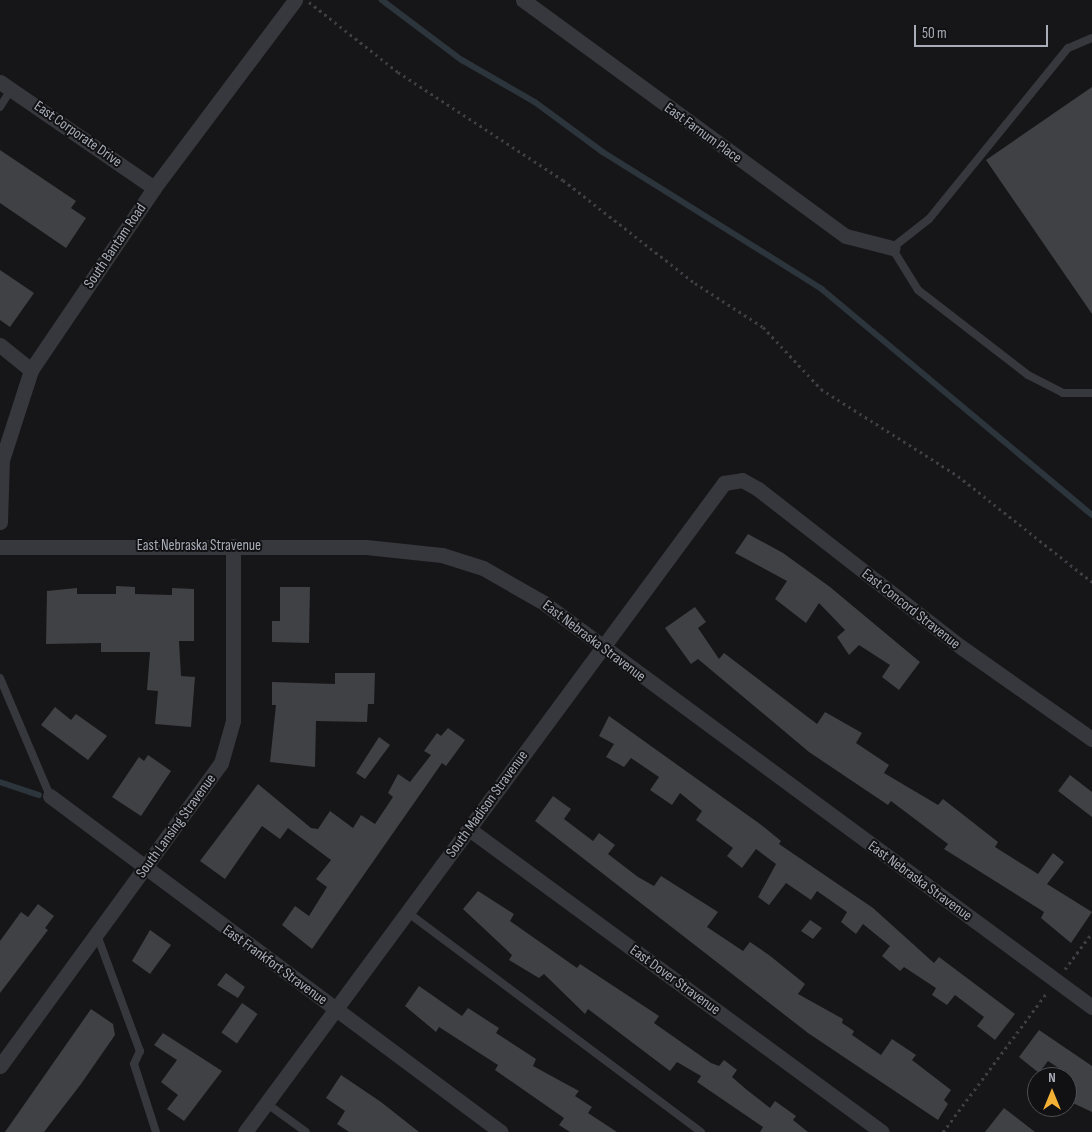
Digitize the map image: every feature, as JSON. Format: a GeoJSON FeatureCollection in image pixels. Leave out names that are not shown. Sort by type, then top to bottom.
{"type":"FeatureCollection","features":[{"type":"Feature","properties":{"kind":"street","name":"South Bantam Road"},"geometry":{"type":"LineString","coordinates":[[0,522],[2,460],[31,370],[154,188],[295,0]]}},
{"type":"Feature","properties":{"kind":"street","name":"East Farnum Place"},"geometry":{"type":"LineString","coordinates":[[523,0],[846,236],[892,248]]}},
{"type":"Feature","properties":{"kind":"street","name":"East Corporate Drive"},"geometry":{"type":"LineString","coordinates":[[6,85],[154,188]]}},
{"type":"Feature","properties":{"kind":"street"},"geometry":{"type":"LineString","coordinates":[[0,345],[31,370]]}},
{"type":"Feature","properties":{"kind":"street","name":"South Madison Stravenue"},"geometry":{"type":"LineString","coordinates":[[245,1132],[713,494],[732,480]]}},
{"type":"Feature","properties":{"kind":"street","name":"East Concord Stravenue"},"geometry":{"type":"LineString","coordinates":[[732,480],[758,489],[961,647],[1092,739]]}},
{"type":"Feature","properties":{"kind":"street","name":"South Lansing Stravenue"},"geometry":{"type":"LineString","coordinates":[[0,1066],[145,870],[221,763],[233,721],[234,546]]}},
{"type":"Feature","properties":{"kind":"street","name":"East Nebraska Stravenue"},"geometry":{"type":"LineString","coordinates":[[0,547],[366,547],[463,561],[524,590],[1092,1007]]}},
{"type":"Feature","properties":{"kind":"street","name":"East Frankfort Stravenue"},"geometry":{"type":"LineString","coordinates":[[50,796],[145,870],[501,1132]]}},
{"type":"Feature","properties":{"kind":"street","name":"East Dover Stravenue"},"geometry":{"type":"LineString","coordinates":[[469,828],[882,1132]]}},
{"type":"Feature","properties":{"kind":"lane"},"geometry":{"type":"LineString","coordinates":[[1092,38],[1068,48],[929,219],[892,248],[918,290],[1028,374],[1063,393],[1092,392]]}},
{"type":"Feature","properties":{"kind":"lane"},"geometry":{"type":"LineString","coordinates":[[0,107],[6,85]]}},
{"type":"Feature","properties":{"kind":"lane"},"geometry":{"type":"LineString","coordinates":[[0,678],[50,796]]}},
{"type":"Feature","properties":{"kind":"lane"},"geometry":{"type":"LineString","coordinates":[[407,912],[701,1132]]}},
{"type":"Feature","properties":{"kind":"lane"},"geometry":{"type":"LineString","coordinates":[[96,935],[140,1051],[134,1064],[156,1132]]}},
{"type":"Feature","properties":{"kind":"lane"},"geometry":{"type":"LineString","coordinates":[[266,1103],[306,1132]]}},
{"type":"Feature","properties":{"kind":"path"},"geometry":{"type":"LineString","coordinates":[[307,0],[398,72],[563,180],[695,283],[763,327],[821,389],[984,494],[1092,582]]}},
{"type":"Feature","properties":{"kind":"path"},"geometry":{"type":"LineString","coordinates":[[943,1132],[1092,933]]}},
{"type":"Feature","properties":{"kind":"building"},"geometry":{"type":"Polygon","coordinates":[[[1092,87],[1092,314],[986,160],[1092,87]]]}},
{"type":"Feature","properties":{"kind":"building"},"geometry":{"type":"Polygon","coordinates":[[[0,150],[76,201],[71,208],[86,218],[66,248],[0,203],[0,150]]]}},
{"type":"Feature","properties":{"kind":"building"},"geometry":{"type":"Polygon","coordinates":[[[0,270],[34,293],[10,327],[0,320],[0,270]]]}},
{"type":"Feature","properties":{"kind":"building"},"geometry":{"type":"Polygon","coordinates":[[[748,534],[783,553],[830,587],[920,662],[899,690],[882,677],[890,665],[859,645],[849,655],[837,637],[845,630],[819,603],[806,623],[775,599],[787,581],[735,553],[748,534]]]}},
{"type":"Feature","properties":{"kind":"building"},"geometry":{"type":"Polygon","coordinates":[[[116,586],[135,587],[135,594],[172,595],[172,588],[194,589],[194,641],[179,641],[181,676],[195,677],[191,727],[155,724],[158,691],[147,690],[150,652],[101,652],[101,643],[46,644],[47,591],[77,588],[77,594],[116,594],[116,586]]]}},
{"type":"Feature","properties":{"kind":"building"},"geometry":{"type":"Polygon","coordinates":[[[280,587],[310,587],[309,643],[272,642],[272,621],[280,621],[280,587]]]}},
{"type":"Feature","properties":{"kind":"building"},"geometry":{"type":"Polygon","coordinates":[[[695,607],[706,622],[698,628],[719,659],[724,653],[817,724],[825,712],[862,733],[856,743],[889,765],[884,773],[938,805],[943,799],[998,842],[995,847],[1038,874],[1053,853],[1064,862],[1047,884],[1092,912],[1071,943],[1041,918],[1044,912],[944,849],[948,844],[891,801],[888,805],[809,752],[698,659],[691,664],[665,628],[695,607]]]}},
{"type":"Feature","properties":{"kind":"building"},"geometry":{"type":"Polygon","coordinates":[[[335,673],[375,673],[374,704],[368,704],[367,722],[316,721],[315,767],[270,762],[276,705],[272,705],[272,682],[335,684],[335,673]]]}},
{"type":"Feature","properties":{"kind":"building"},"geometry":{"type":"Polygon","coordinates":[[[55,707],[71,720],[76,714],[107,736],[88,760],[41,725],[55,707]]]}},
{"type":"Feature","properties":{"kind":"building"},"geometry":{"type":"Polygon","coordinates":[[[609,716],[760,824],[781,841],[779,844],[873,908],[934,963],[939,957],[1015,1014],[995,1040],[977,1026],[984,1017],[955,995],[947,1005],[932,995],[936,988],[904,967],[900,971],[882,956],[890,946],[863,924],[856,934],[841,922],[847,912],[817,891],[811,900],[786,883],[769,905],[758,897],[776,864],[756,849],[742,868],[727,856],[733,848],[696,820],[702,811],[680,793],[672,805],[650,790],[659,777],[631,758],[624,767],[606,757],[614,744],[599,736],[609,716]]]}},
{"type":"Feature","properties":{"kind":"building"},"geometry":{"type":"Polygon","coordinates":[[[448,728],[465,740],[446,766],[442,763],[312,949],[282,925],[295,906],[309,916],[327,887],[316,879],[331,860],[288,828],[280,839],[262,826],[225,879],[200,861],[258,784],[311,828],[318,829],[330,811],[353,828],[361,815],[375,824],[393,797],[388,793],[398,774],[410,782],[431,755],[424,751],[437,733],[441,736],[448,728]]]}},
{"type":"Feature","properties":{"kind":"building"},"geometry":{"type":"Polygon","coordinates":[[[379,737],[390,745],[365,779],[356,773],[379,737]]]}},
{"type":"Feature","properties":{"kind":"building"},"geometry":{"type":"Polygon","coordinates":[[[148,755],[171,771],[141,816],[112,797],[139,757],[144,761],[148,755]]]}},
{"type":"Feature","properties":{"kind":"building"},"geometry":{"type":"Polygon","coordinates":[[[1070,775],[1092,792],[1092,817],[1058,791],[1070,775]]]}},
{"type":"Feature","properties":{"kind":"building"},"geometry":{"type":"Polygon","coordinates":[[[553,796],[571,809],[564,819],[593,841],[599,833],[615,845],[608,854],[638,877],[654,886],[661,876],[718,912],[707,927],[743,951],[750,942],[769,955],[805,984],[798,994],[843,1019],[842,1023],[854,1031],[852,1035],[881,1055],[892,1039],[916,1055],[912,1060],[951,1090],[944,1100],[948,1104],[938,1120],[808,1033],[535,821],[553,796]]]}},
{"type":"Feature","properties":{"kind":"building"},"geometry":{"type":"Polygon","coordinates":[[[478,891],[514,914],[510,921],[577,968],[580,964],[659,1016],[654,1023],[711,1063],[719,1066],[724,1060],[737,1070],[732,1077],[747,1090],[770,1108],[775,1101],[796,1116],[793,1120],[808,1132],[760,1132],[763,1127],[697,1082],[701,1076],[677,1062],[670,1071],[588,1009],[585,1014],[544,974],[539,978],[509,960],[512,955],[463,909],[478,891]]]}},
{"type":"Feature","properties":{"kind":"building"},"geometry":{"type":"Polygon","coordinates":[[[38,904],[54,916],[45,928],[48,930],[0,993],[0,941],[21,912],[28,917],[38,904]]]}},
{"type":"Feature","properties":{"kind":"building"},"geometry":{"type":"Polygon","coordinates":[[[810,920],[822,928],[813,939],[801,931],[810,920]]]}},
{"type":"Feature","properties":{"kind":"building"},"geometry":{"type":"Polygon","coordinates":[[[150,930],[171,945],[150,974],[132,961],[150,930]]]}},
{"type":"Feature","properties":{"kind":"building"},"geometry":{"type":"Polygon","coordinates":[[[226,973],[245,987],[238,998],[217,985],[226,973]]]}},
{"type":"Feature","properties":{"kind":"building"},"geometry":{"type":"Polygon","coordinates":[[[419,986],[462,1016],[468,1008],[499,1028],[496,1033],[536,1059],[533,1066],[579,1091],[575,1096],[592,1107],[588,1113],[617,1132],[570,1132],[559,1125],[564,1118],[495,1070],[498,1065],[439,1027],[436,1032],[405,1006],[419,986]]]}},
{"type":"Feature","properties":{"kind":"building"},"geometry":{"type":"Polygon","coordinates":[[[242,1003],[258,1014],[237,1043],[221,1032],[242,1003]]]}},
{"type":"Feature","properties":{"kind":"building"},"geometry":{"type":"Polygon","coordinates":[[[91,1009],[113,1024],[115,1035],[81,1084],[44,1132],[5,1132],[91,1009]]]}},
{"type":"Feature","properties":{"kind":"building"},"geometry":{"type":"Polygon","coordinates":[[[1039,1030],[1092,1066],[1092,1112],[1077,1105],[1077,1067],[1057,1067],[1048,1061],[1044,1067],[1032,1067],[1019,1057],[1039,1030]]]}},
{"type":"Feature","properties":{"kind":"building"},"geometry":{"type":"Polygon","coordinates":[[[163,1033],[222,1071],[184,1121],[167,1109],[178,1095],[161,1082],[177,1060],[154,1045],[163,1033]]]}},
{"type":"Feature","properties":{"kind":"building"},"geometry":{"type":"Polygon","coordinates":[[[341,1075],[381,1102],[419,1132],[349,1132],[337,1124],[345,1111],[326,1098],[341,1075]]]}},
{"type":"Feature","properties":{"kind":"building"},"geometry":{"type":"Polygon","coordinates":[[[1004,1108],[1035,1132],[985,1132],[1004,1108]]]}},
{"type":"Feature","properties":{"kind":"waterway"},"geometry":{"type":"LineString","coordinates":[[382,0],[462,60],[535,102],[603,152],[822,289],[1092,515]]}},
{"type":"Feature","properties":{"kind":"waterway"},"geometry":{"type":"LineString","coordinates":[[0,782],[39,795]]}}]}
